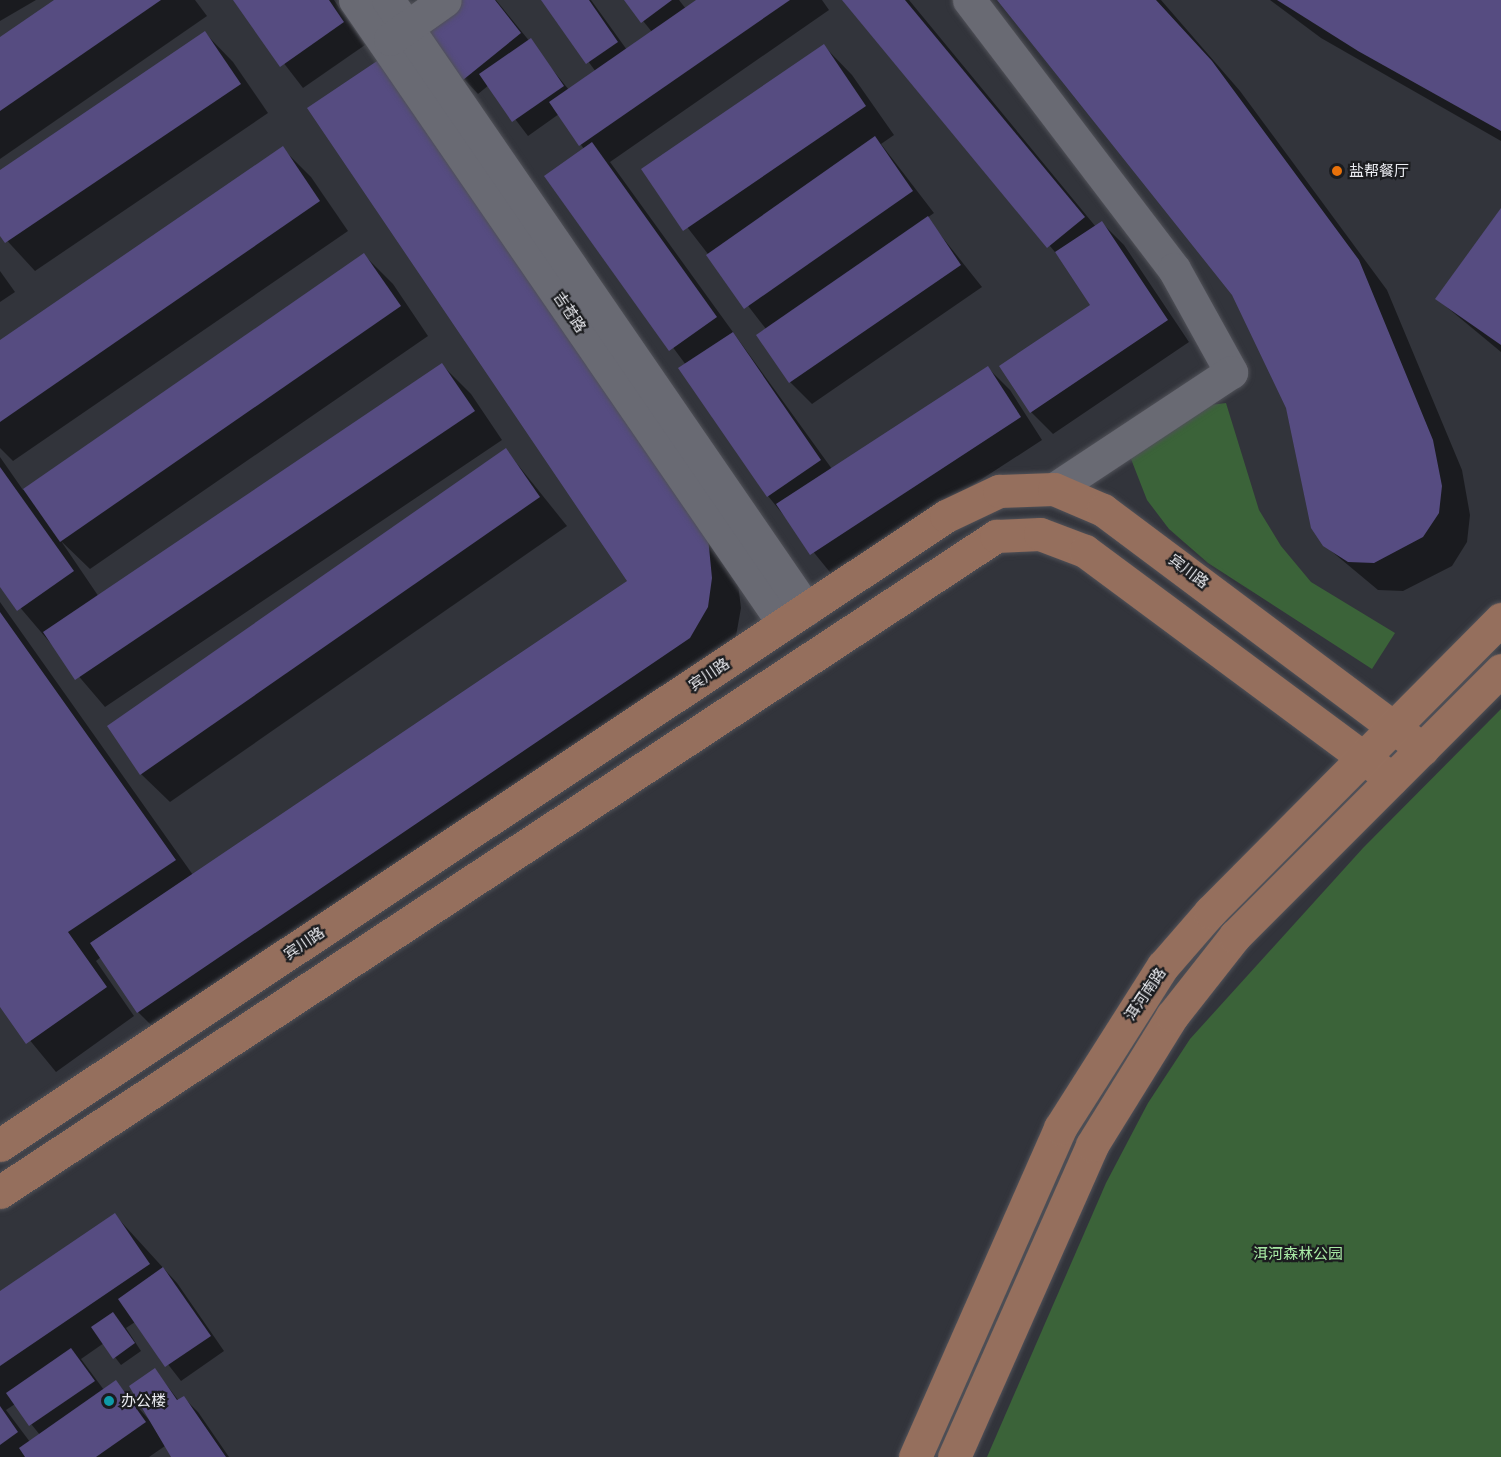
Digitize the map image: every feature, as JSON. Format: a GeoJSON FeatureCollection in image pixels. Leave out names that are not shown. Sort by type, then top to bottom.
{"type":"FeatureCollection","features":[{"type":"Feature","properties":{"kind":"main road","name":"宾川路"},"geometry":{"type":"LineString","coordinates":[[0,1145],[795,617],[979,498],[1017,487],[1054,489],[1092,504],[1136,532],[1422,749]]}},
{"type":"Feature","properties":{"kind":"main road"},"geometry":{"type":"LineString","coordinates":[[0,1192],[996,536],[1040,534],[1085,551],[1392,779]]}},
{"type":"Feature","properties":{"kind":"main road","name":"洱河南路"},"geometry":{"type":"LineString","coordinates":[[915,1457],[1036,1179],[1091,1076],[1190,934],[1501,619]]}},
{"type":"Feature","properties":{"kind":"main road"},"geometry":{"type":"LineString","coordinates":[[954,1457],[1068,1194],[1147,1055],[1235,936],[1501,670]]}},
{"type":"Feature","properties":{"kind":"street","name":"吉苍路"},"geometry":{"type":"LineString","coordinates":[[356,0],[396,35],[795,617]]}},
{"type":"Feature","properties":{"kind":"street","name":"吉苍路"},"geometry":{"type":"LineString","coordinates":[[388,0],[396,35]]}},
{"type":"Feature","properties":{"kind":"street"},"geometry":{"type":"LineString","coordinates":[[396,35],[445,0]]}},
{"type":"Feature","properties":{"kind":"street"},"geometry":{"type":"LineString","coordinates":[[969,0],[1174,269],[1231,372],[1054,489]]}},
{"type":"Feature","properties":{"kind":"green space"},"geometry":{"type":"Polygon","coordinates":[[[1226,403],[1259,510],[1281,546],[1311,582],[1395,633],[1372,669],[1208,563],[1169,529],[1147,500],[1131,459],[1141,439],[1202,406],[1226,403]]]}},
{"type":"Feature","properties":{"kind":"green space","name":"洱河森林公园"},"geometry":{"type":"Polygon","coordinates":[[[1501,709],[1501,1457],[987,1457],[1106,1183],[1148,1103],[1190,1039],[1363,848],[1501,709]]]}},
{"type":"Feature","properties":{"kind":"building"},"geometry":{"type":"Polygon","coordinates":[[[54,0],[161,0],[0,111],[0,37],[54,0]]]}},
{"type":"Feature","properties":{"kind":"building"},"geometry":{"type":"Polygon","coordinates":[[[233,0],[329,0],[344,22],[280,67],[233,0]]]}},
{"type":"Feature","properties":{"kind":"building"},"geometry":{"type":"Polygon","coordinates":[[[452,0],[495,0],[521,33],[463,80],[420,26],[452,0]]]}},
{"type":"Feature","properties":{"kind":"building"},"geometry":{"type":"Polygon","coordinates":[[[541,0],[589,0],[618,42],[586,64],[541,0]]]}},
{"type":"Feature","properties":{"kind":"building"},"geometry":{"type":"Polygon","coordinates":[[[624,0],[672,0],[641,23],[624,0]]]}},
{"type":"Feature","properties":{"kind":"building"},"geometry":{"type":"Polygon","coordinates":[[[696,0],[790,0],[579,146],[549,102],[696,0]]]}},
{"type":"Feature","properties":{"kind":"building"},"geometry":{"type":"Polygon","coordinates":[[[842,0],[905,0],[1085,217],[1047,248],[842,0]]]}},
{"type":"Feature","properties":{"kind":"building"},"geometry":{"type":"Polygon","coordinates":[[[997,0],[1156,0],[1212,61],[1359,260],[1433,440],[1442,486],[1439,513],[1423,537],[1374,563],[1348,562],[1323,546],[1311,528],[1286,408],[1232,295],[997,0]]]}},
{"type":"Feature","properties":{"kind":"building"},"geometry":{"type":"Polygon","coordinates":[[[1277,0],[1501,0],[1501,131],[1358,51],[1277,0]]]}},
{"type":"Feature","properties":{"kind":"building"},"geometry":{"type":"Polygon","coordinates":[[[205,31],[241,84],[5,243],[0,236],[0,170],[205,31]]]}},
{"type":"Feature","properties":{"kind":"building"},"geometry":{"type":"Polygon","coordinates":[[[531,38],[564,86],[512,122],[479,74],[531,38]]]}},
{"type":"Feature","properties":{"kind":"building"},"geometry":{"type":"Polygon","coordinates":[[[824,44],[866,106],[683,231],[641,169],[824,44]]]}},
{"type":"Feature","properties":{"kind":"building"},"geometry":{"type":"Polygon","coordinates":[[[383,57],[708,537],[712,578],[708,607],[690,638],[137,1013],[90,943],[627,581],[307,108],[383,57]]]}},
{"type":"Feature","properties":{"kind":"building"},"geometry":{"type":"Polygon","coordinates":[[[875,136],[913,191],[744,309],[706,255],[875,136]]]}},
{"type":"Feature","properties":{"kind":"building"},"geometry":{"type":"Polygon","coordinates":[[[592,142],[717,317],[669,351],[544,176],[592,142]]]}},
{"type":"Feature","properties":{"kind":"building"},"geometry":{"type":"Polygon","coordinates":[[[283,146],[320,201],[0,422],[0,340],[283,146]]]}},
{"type":"Feature","properties":{"kind":"building"},"geometry":{"type":"Polygon","coordinates":[[[1501,208],[1501,345],[1435,299],[1501,208]]]}},
{"type":"Feature","properties":{"kind":"building"},"geometry":{"type":"Polygon","coordinates":[[[928,216],[961,265],[789,383],[756,335],[928,216]]]}},
{"type":"Feature","properties":{"kind":"building"},"geometry":{"type":"Polygon","coordinates":[[[1102,221],[1168,320],[1030,413],[999,366],[1090,305],[1055,252],[1102,221]]]}},
{"type":"Feature","properties":{"kind":"building"},"geometry":{"type":"Polygon","coordinates":[[[364,253],[401,306],[60,542],[23,489],[364,253]]]}},
{"type":"Feature","properties":{"kind":"building"},"geometry":{"type":"Polygon","coordinates":[[[733,332],[821,460],[767,497],[678,368],[733,332]]]}},
{"type":"Feature","properties":{"kind":"building"},"geometry":{"type":"Polygon","coordinates":[[[442,363],[475,411],[75,680],[43,632],[442,363]]]}},
{"type":"Feature","properties":{"kind":"building"},"geometry":{"type":"Polygon","coordinates":[[[988,366],[1021,417],[810,555],[776,504],[988,366]]]}},
{"type":"Feature","properties":{"kind":"building"},"geometry":{"type":"Polygon","coordinates":[[[506,448],[540,497],[140,775],[107,726],[506,448]]]}},
{"type":"Feature","properties":{"kind":"building"},"geometry":{"type":"Polygon","coordinates":[[[0,467],[74,571],[17,611],[0,587],[0,467]]]}},
{"type":"Feature","properties":{"kind":"building"},"geometry":{"type":"Polygon","coordinates":[[[0,612],[176,860],[68,932],[107,987],[26,1044],[0,1007],[0,612]]]}},
{"type":"Feature","properties":{"kind":"building"},"geometry":{"type":"Polygon","coordinates":[[[115,1213],[150,1264],[0,1366],[0,1291],[115,1213]]]}},
{"type":"Feature","properties":{"kind":"building"},"geometry":{"type":"Polygon","coordinates":[[[163,1267],[211,1336],[165,1367],[118,1299],[163,1267]]]}},
{"type":"Feature","properties":{"kind":"building"},"geometry":{"type":"Polygon","coordinates":[[[113,1312],[135,1343],[113,1359],[91,1327],[113,1312]]]}},
{"type":"Feature","properties":{"kind":"building"},"geometry":{"type":"Polygon","coordinates":[[[71,1348],[95,1381],[29,1426],[6,1393],[71,1348]]]}},
{"type":"Feature","properties":{"kind":"building"},"geometry":{"type":"Polygon","coordinates":[[[155,1368],[177,1400],[184,1396],[226,1457],[171,1457],[129,1386],[155,1368]]]}},
{"type":"Feature","properties":{"kind":"building","name":"办公楼"},"geometry":{"type":"Polygon","coordinates":[[[116,1380],[146,1422],[96,1457],[25,1457],[19,1448],[116,1380]]]}},
{"type":"Feature","properties":{"kind":"building"},"geometry":{"type":"Polygon","coordinates":[[[0,1406],[18,1432],[0,1445],[0,1406]]]}},
{"type":"Feature","properties":{"kind":"place","name":"盐帮餐厅"},"geometry":{"type":"Point","coordinates":[1337,171]}},
{"type":"Feature","properties":{"kind":"place","name":"办公楼"},"geometry":{"type":"Point","coordinates":[109,1401]}}]}
